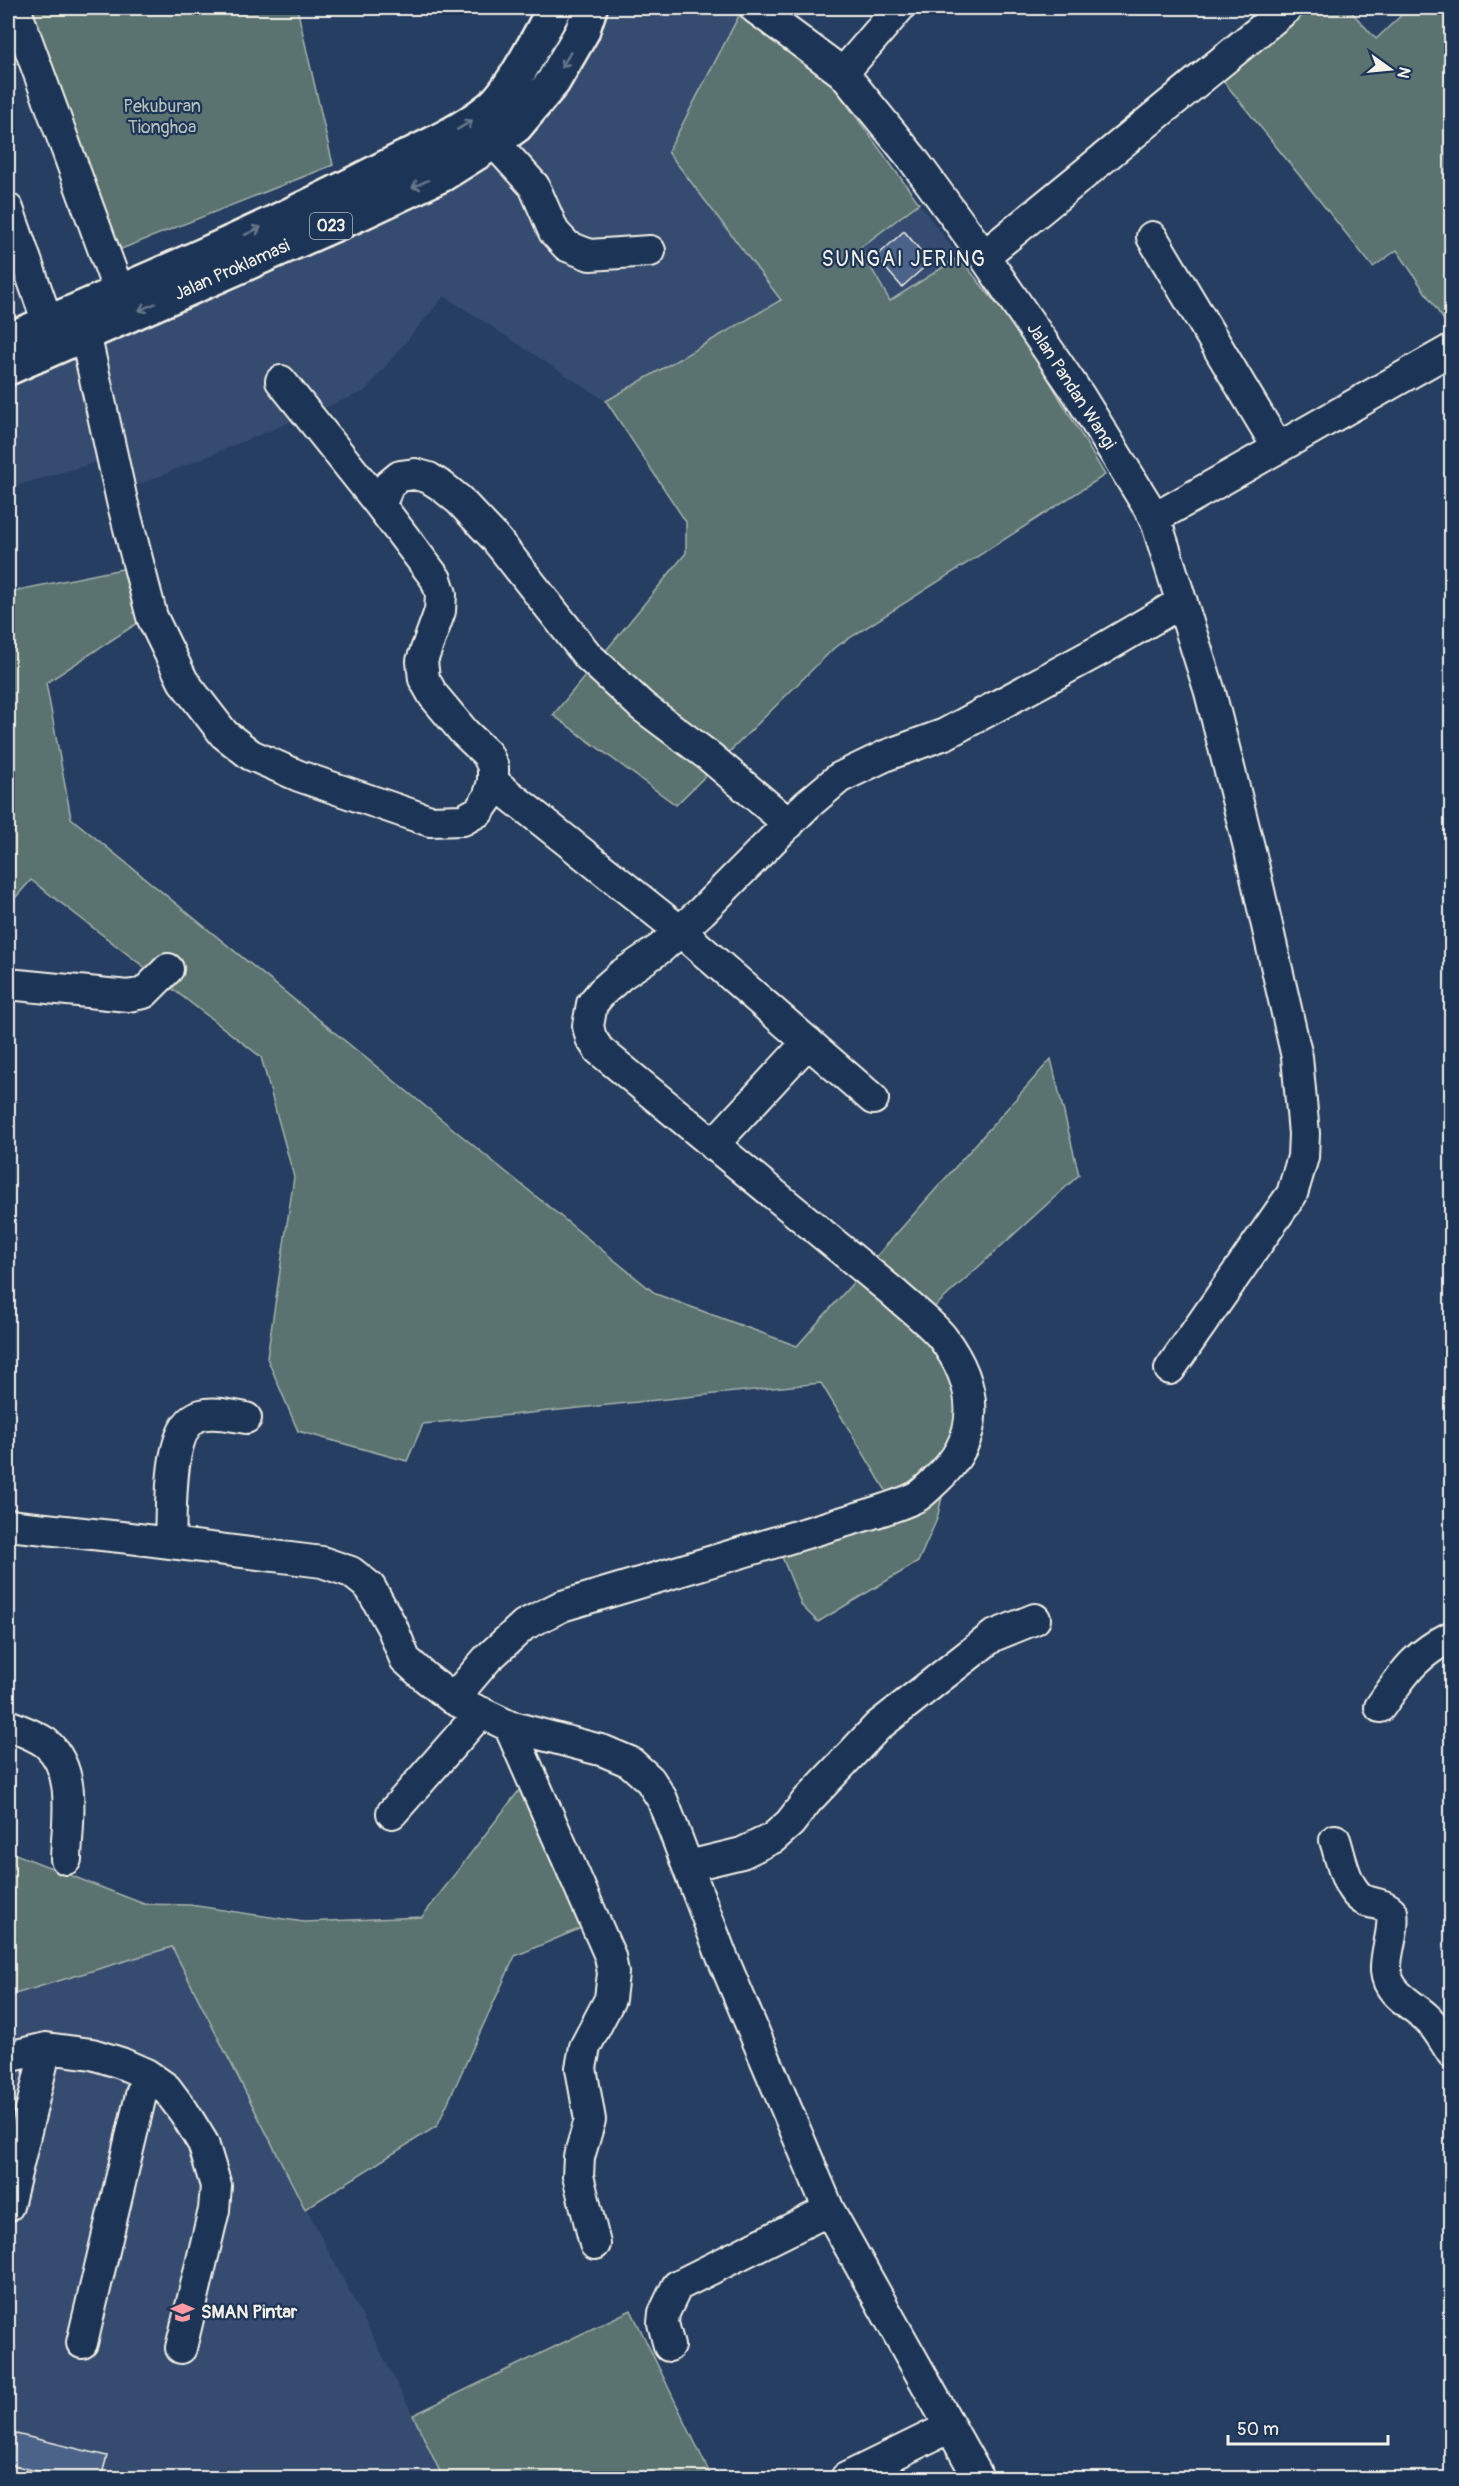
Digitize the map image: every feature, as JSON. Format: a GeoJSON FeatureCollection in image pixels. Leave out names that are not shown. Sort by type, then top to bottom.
{"type":"FeatureCollection","features":[{"type":"Feature","properties":{"kind":"highway","name":"Jalan Proklamasi"},"geometry":{"type":"LineString","coordinates":[[8,368],[85,333],[227,258],[346,188],[464,126],[490,109],[516,76],[555,8]]}},
{"type":"Feature","properties":{"kind":"highway","name":"Jalan Proklamasi"},"geometry":{"type":"LineString","coordinates":[[8,340],[119,292],[227,258],[443,174],[516,126],[553,82],[582,32],[590,8]]}},
{"type":"Feature","properties":{"kind":"street"},"geometry":{"type":"LineString","coordinates":[[15,8],[119,292]]}},
{"type":"Feature","properties":{"kind":"street","name":"Jalan Pandan Wangi"},"geometry":{"type":"LineString","coordinates":[[754,8],[843,73],[912,158],[984,256],[1079,395],[1155,518],[1210,692],[1253,862],[1297,1057],[1304,1134],[1303,1157],[1292,1194],[1170,1369]]}},
{"type":"Feature","properties":{"kind":"street"},"geometry":{"type":"LineString","coordinates":[[843,73],[899,8]]}},
{"type":"Feature","properties":{"kind":"street"},"geometry":{"type":"LineString","coordinates":[[984,256],[1287,8]]}},
{"type":"Feature","properties":{"kind":"street"},"geometry":{"type":"LineString","coordinates":[[494,142],[534,186],[554,232],[567,246],[590,255],[650,251]]}},
{"type":"Feature","properties":{"kind":"street"},"geometry":{"type":"LineString","coordinates":[[8,209],[48,323]]}},
{"type":"Feature","properties":{"kind":"street"},"geometry":{"type":"LineString","coordinates":[[1152,237],[1278,448]]}},
{"type":"Feature","properties":{"kind":"street"},"geometry":{"type":"LineString","coordinates":[[85,333],[122,501],[152,616],[183,681],[224,734],[251,755],[299,776],[429,821],[463,820],[479,811],[488,798],[493,782],[493,767],[487,754],[464,732],[433,695],[424,679],[422,661],[440,611],[441,594],[436,579],[281,381]]}},
{"type":"Feature","properties":{"kind":"street"},"geometry":{"type":"LineString","coordinates":[[1155,518],[1452,349]]}},
{"type":"Feature","properties":{"kind":"street"},"geometry":{"type":"LineString","coordinates":[[380,505],[389,485],[400,476],[416,474],[429,478],[443,487],[495,537],[588,656],[643,707],[710,757],[789,824]]}},
{"type":"Feature","properties":{"kind":"street"},"geometry":{"type":"LineString","coordinates":[[453,1698],[487,1659],[524,1625],[562,1606],[870,1514],[918,1496],[949,1468],[960,1453],[967,1432],[971,1402],[963,1371],[941,1335],[894,1293],[598,1050],[591,1038],[588,1026],[592,1004],[621,975],[661,948],[680,931],[807,805],[840,778],[887,755],[945,734],[1102,649],[1182,602]]}},
{"type":"Feature","properties":{"kind":"street"},"geometry":{"type":"LineString","coordinates":[[493,782],[680,931],[873,1099]]}},
{"type":"Feature","properties":{"kind":"street"},"geometry":{"type":"LineString","coordinates":[[8,984],[128,996],[144,993],[168,969]]}},
{"type":"Feature","properties":{"kind":"street"},"geometry":{"type":"LineString","coordinates":[[713,1145],[808,1042]]}},
{"type":"Feature","properties":{"kind":"street"},"geometry":{"type":"LineString","coordinates":[[170,1543],[173,1473],[182,1430],[190,1419],[210,1413],[246,1419]]}},
{"type":"Feature","properties":{"kind":"street"},"geometry":{"type":"LineString","coordinates":[[8,1525],[322,1562],[351,1572],[370,1587],[392,1627],[405,1659],[453,1698],[509,1726],[604,1751],[630,1762],[650,1780],[662,1799],[721,1954],[829,2210],[976,2474]]}},
{"type":"Feature","properties":{"kind":"street"},"geometry":{"type":"LineString","coordinates":[[688,1866],[742,1853],[773,1838],[790,1823],[807,1801],[878,1726],[993,1636],[1035,1619]]}},
{"type":"Feature","properties":{"kind":"street"},"geometry":{"type":"LineString","coordinates":[[1380,1707],[1410,1665],[1428,1648],[1452,1636]]}},
{"type":"Feature","properties":{"kind":"street"},"geometry":{"type":"LineString","coordinates":[[392,1813],[481,1712]]}},
{"type":"Feature","properties":{"kind":"street"},"geometry":{"type":"LineString","coordinates":[[8,1725],[45,1742],[57,1755],[66,1772],[66,1859]]}},
{"type":"Feature","properties":{"kind":"street"},"geometry":{"type":"LineString","coordinates":[[509,1726],[610,1956],[613,1972],[610,1998],[585,2047],[581,2068],[590,2120],[579,2157],[578,2176],[595,2244]]}},
{"type":"Feature","properties":{"kind":"street"},"geometry":{"type":"LineString","coordinates":[[1335,1840],[1349,1882],[1356,1894],[1366,1901],[1387,1906],[1392,1912],[1392,1936],[1386,1971],[1395,1992],[1426,2017],[1439,2031],[1452,2053]]}},
{"type":"Feature","properties":{"kind":"street"},"geometry":{"type":"LineString","coordinates":[[8,2057],[46,2048],[92,2054],[147,2074],[166,2088],[203,2143],[216,2186],[214,2210],[181,2348]]}},
{"type":"Feature","properties":{"kind":"street"},"geometry":{"type":"LineString","coordinates":[[8,2206],[46,2048]]}},
{"type":"Feature","properties":{"kind":"street"},"geometry":{"type":"LineString","coordinates":[[82,2343],[147,2074]]}},
{"type":"Feature","properties":{"kind":"street"},"geometry":{"type":"LineString","coordinates":[[669,2346],[663,2323],[664,2313],[677,2286],[829,2210]]}},
{"type":"Feature","properties":{"kind":"street"},"geometry":{"type":"LineString","coordinates":[[846,2478],[950,2427]]}},
{"type":"Feature","properties":{"kind":"shaded area"},"geometry":{"type":"Polygon","coordinates":[[[600,8],[744,8],[668,152],[782,300],[606,401],[444,296],[365,391],[126,490],[118,456],[8,488],[8,382],[447,182],[600,8]]]}},
{"type":"Feature","properties":{"kind":"shaded area"},"geometry":{"type":"Polygon","coordinates":[[[919,203],[959,257],[890,301],[860,248],[919,203]]]}},
{"type":"Feature","properties":{"kind":"shaded area","name":"SMAN Pintar"},"geometry":{"type":"Polygon","coordinates":[[[172,1947],[413,2415],[443,2478],[8,2478],[8,1996],[172,1947]]]}},
{"type":"Feature","properties":{"kind":"green space","name":"Pekuburan Tionghoa"},"geometry":{"type":"Polygon","coordinates":[[[8,8],[297,8],[333,165],[96,259],[8,8]]]}},
{"type":"Feature","properties":{"kind":"green space"},"geometry":{"type":"Polygon","coordinates":[[[743,8],[824,76],[919,203],[860,248],[890,301],[959,257],[1026,341],[1105,475],[834,648],[676,805],[553,715],[686,553],[686,522],[606,401],[781,300],[668,152],[743,8]]]}},
{"type":"Feature","properties":{"kind":"green space"},"geometry":{"type":"Polygon","coordinates":[[[1302,8],[1348,8],[1376,39],[1409,8],[1451,8],[1451,331],[1397,250],[1373,267],[1221,78],[1302,8]]]}},
{"type":"Feature","properties":{"kind":"green space"},"geometry":{"type":"Polygon","coordinates":[[[142,565],[139,622],[46,683],[71,818],[656,1294],[797,1346],[1051,1059],[1079,1175],[917,1323],[957,1374],[961,1412],[937,1519],[918,1562],[818,1622],[802,1606],[774,1537],[891,1499],[821,1383],[423,1424],[407,1461],[298,1431],[267,1358],[294,1177],[261,1057],[31,880],[8,906],[8,592],[142,565]]]}},
{"type":"Feature","properties":{"kind":"green space"},"geometry":{"type":"Polygon","coordinates":[[[527,1780],[586,1926],[515,1956],[437,2126],[305,2209],[172,1947],[8,1996],[8,1851],[144,1904],[190,1905],[304,1922],[422,1917],[527,1780]]]}},
{"type":"Feature","properties":{"kind":"green space"},"geometry":{"type":"Polygon","coordinates":[[[631,2310],[712,2478],[443,2478],[413,2415],[631,2310]]]}},
{"type":"Feature","properties":{"kind":"building"},"geometry":{"type":"Polygon","coordinates":[[[904,231],[930,262],[902,287],[876,257],[904,231]]]}},
{"type":"Feature","properties":{"kind":"building"},"geometry":{"type":"Polygon","coordinates":[[[8,2432],[107,2456],[101,2478],[65,2478],[8,2464],[8,2432]]]}},
{"type":"Feature","properties":{"kind":"place","name":"SMAN Pintar"},"geometry":{"type":"Point","coordinates":[183,2312]}},
{"type":"Feature","properties":{"kind":"district","name":"SUNGAI JERING"},"geometry":{"type":"Point","coordinates":[904,259]}}]}
